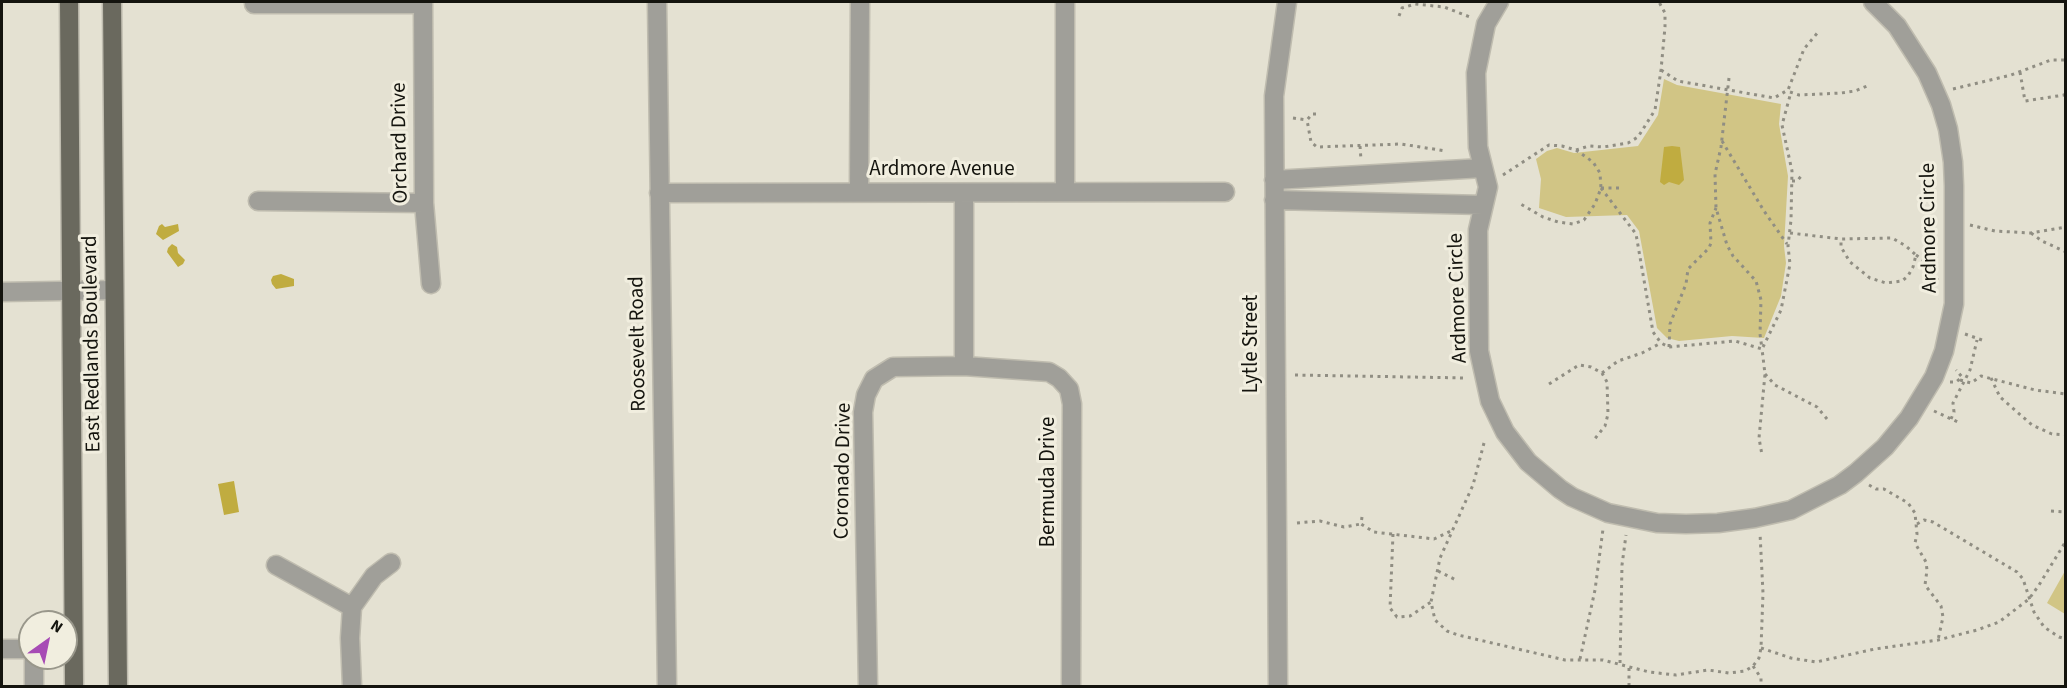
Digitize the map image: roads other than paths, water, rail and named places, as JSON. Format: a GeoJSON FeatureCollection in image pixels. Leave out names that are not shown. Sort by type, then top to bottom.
{"type":"FeatureCollection","features":[{"type":"Feature","properties":{"kind":"main road","name":"East Redlands Boulevard"},"geometry":{"type":"LineString","coordinates":[[69,2],[72,291],[70,610]]}},
{"type":"Feature","properties":{"kind":"main road","name":"East Redlands Boulevard"},"geometry":{"type":"LineString","coordinates":[[112,2],[118,687]]}},
{"type":"Feature","properties":{"kind":"main road","name":"East Redlands Boulevard"},"geometry":{"type":"LineString","coordinates":[[72,670],[74,687]]}},
{"type":"Feature","properties":{"kind":"street"},"geometry":{"type":"LineString","coordinates":[[254,4],[423,2]]}},
{"type":"Feature","properties":{"kind":"street","name":"Orchard Drive"},"geometry":{"type":"LineString","coordinates":[[423,2],[424,203],[431,284]]}},
{"type":"Feature","properties":{"kind":"street","name":"Roosevelt Road"},"geometry":{"type":"LineString","coordinates":[[657,2],[667,687]]}},
{"type":"Feature","properties":{"kind":"street"},"geometry":{"type":"LineString","coordinates":[[859,192],[860,2]]}},
{"type":"Feature","properties":{"kind":"street"},"geometry":{"type":"LineString","coordinates":[[1065,2],[1065,192]]}},
{"type":"Feature","properties":{"kind":"street","name":"Lytle Street"},"geometry":{"type":"LineString","coordinates":[[1278,687],[1274,96],[1287,2]]}},
{"type":"Feature","properties":{"kind":"street"},"geometry":{"type":"LineString","coordinates":[[1274,180],[1483,168],[1478,147],[1476,74],[1486,24],[1499,2]]}},
{"type":"Feature","properties":{"kind":"street","name":"Ardmore Circle"},"geometry":{"type":"LineString","coordinates":[[1483,168],[1488,187],[1478,230],[1479,351],[1490,401],[1505,432],[1528,462],[1572,497],[1608,513],[1657,523],[1718,523],[1791,510],[1856,473],[1885,447],[1909,418],[1934,377],[1944,351],[1954,304],[1953,162],[1948,129],[1941,105],[1927,73],[1897,26],[1873,2]]}},
{"type":"Feature","properties":{"kind":"street","name":"Ardmore Avenue"},"geometry":{"type":"LineString","coordinates":[[659,193],[1225,192]]}},
{"type":"Feature","properties":{"kind":"street"},"geometry":{"type":"LineString","coordinates":[[964,193],[964,366]]}},
{"type":"Feature","properties":{"kind":"street"},"geometry":{"type":"LineString","coordinates":[[1274,200],[1483,205]]}},
{"type":"Feature","properties":{"kind":"street"},"geometry":{"type":"LineString","coordinates":[[258,201],[424,203]]}},
{"type":"Feature","properties":{"kind":"street"},"geometry":{"type":"LineString","coordinates":[[2,292],[114,290]]}},
{"type":"Feature","properties":{"kind":"street","name":"Coronado Drive"},"geometry":{"type":"LineString","coordinates":[[868,687],[863,412],[866,395],[874,379],[893,366],[964,366]]}},
{"type":"Feature","properties":{"kind":"street","name":"Bermuda Drive"},"geometry":{"type":"LineString","coordinates":[[964,366],[1049,372],[1059,378],[1069,389],[1072,404],[1071,687]]}},
{"type":"Feature","properties":{"kind":"street"},"geometry":{"type":"LineString","coordinates":[[352,687],[350,638],[352,607],[374,576],[391,563]]}},
{"type":"Feature","properties":{"kind":"street"},"geometry":{"type":"LineString","coordinates":[[276,565],[352,607]]}},
{"type":"Feature","properties":{"kind":"street"},"geometry":{"type":"LineString","coordinates":[[2,649],[18,649]]}},
{"type":"Feature","properties":{"kind":"street"},"geometry":{"type":"LineString","coordinates":[[34,670],[34,687]]}}]}
